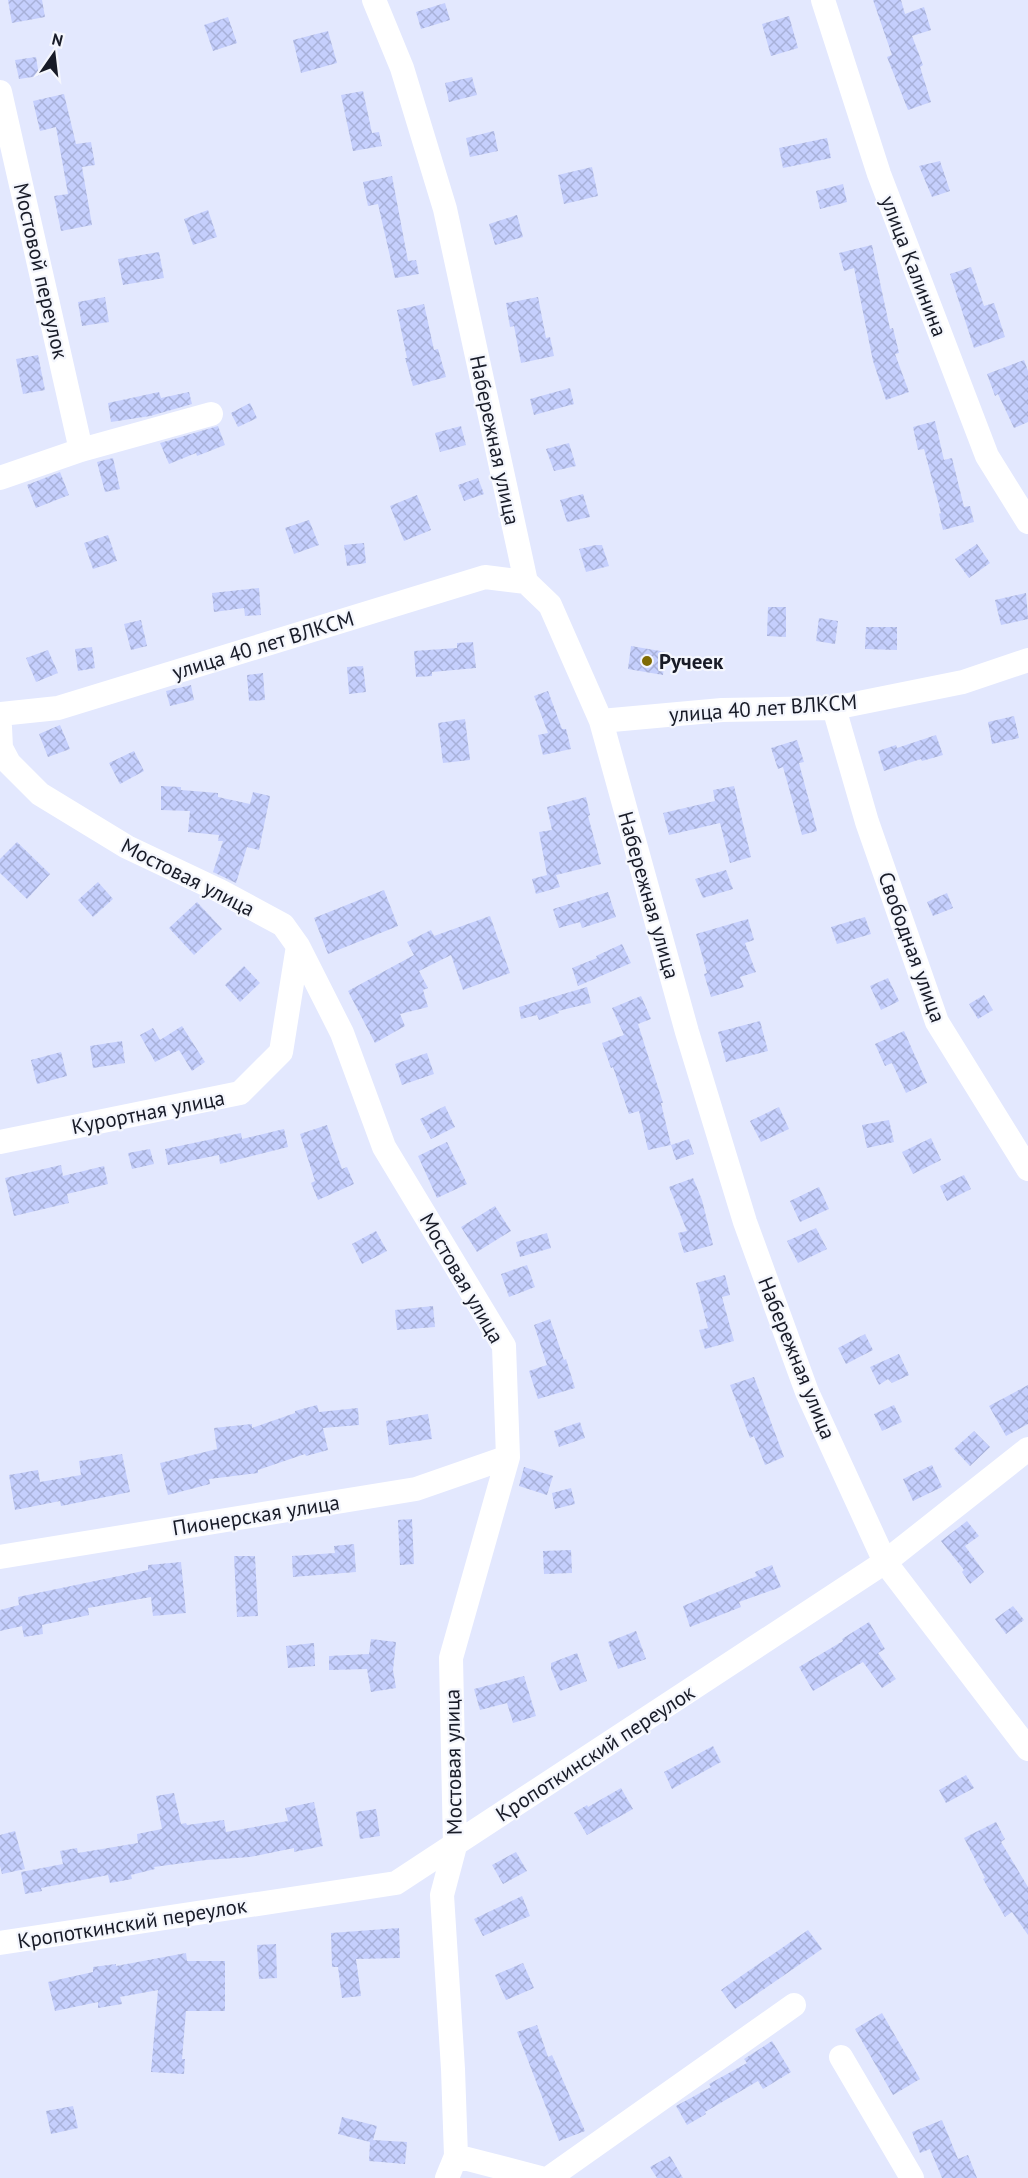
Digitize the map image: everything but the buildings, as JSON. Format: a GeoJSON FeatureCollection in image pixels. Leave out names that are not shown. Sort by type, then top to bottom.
{"type":"FeatureCollection","features":[{"type":"Feature","properties":{"kind":"street","name":"Набережная улица"},"geometry":{"type":"LineString","coordinates":[[374,0],[402,68],[446,209],[526,582],[550,605],[601,721],[687,1032],[745,1222],[807,1392],[885,1562],[1028,1749]]}},
{"type":"Feature","properties":{"kind":"street","name":"улица Калинина"},"geometry":{"type":"LineString","coordinates":[[823,0],[879,174],[987,456],[1028,522]]}},
{"type":"Feature","properties":{"kind":"street","name":"Мостовой переулок"},"geometry":{"type":"LineString","coordinates":[[0,92],[81,450]]}},
{"type":"Feature","properties":{"kind":"street"},"geometry":{"type":"LineString","coordinates":[[0,478],[81,450],[211,414]]}},
{"type":"Feature","properties":{"kind":"street","name":"улица 40 лет ВЛКСМ"},"geometry":{"type":"LineString","coordinates":[[0,714],[58,708],[485,577],[526,582]]}},
{"type":"Feature","properties":{"kind":"street","name":"улица 40 лет ВЛКСМ"},"geometry":{"type":"LineString","coordinates":[[601,721],[722,710],[834,708],[963,682],[1028,660]]}},
{"type":"Feature","properties":{"kind":"street","name":"Свободная улица"},"geometry":{"type":"LineString","coordinates":[[834,708],[867,822],[937,1022],[1028,1169]]}},
{"type":"Feature","properties":{"kind":"street","name":"Мостовая улица"},"geometry":{"type":"LineString","coordinates":[[0,727],[4,766],[40,794],[127,847],[220,891],[283,925],[298,946],[342,1033],[384,1147],[504,1346],[508,1457],[451,1658],[455,1846],[442,1895],[453,2069],[451,2167],[541,2178]]}},
{"type":"Feature","properties":{"kind":"street","name":"Курортная улица"},"geometry":{"type":"LineString","coordinates":[[0,1142],[240,1093],[281,1052],[298,946]]}},
{"type":"Feature","properties":{"kind":"street","name":"Кропоткинский переулок"},"geometry":{"type":"LineString","coordinates":[[0,1943],[396,1883],[885,1562],[1028,1449]]}},
{"type":"Feature","properties":{"kind":"street","name":"Пионерская улица"},"geometry":{"type":"LineString","coordinates":[[0,1557],[416,1489],[508,1457]]}},
{"type":"Feature","properties":{"kind":"street"},"geometry":{"type":"LineString","coordinates":[[549,2178],[795,2005]]}},
{"type":"Feature","properties":{"kind":"street"},"geometry":{"type":"LineString","coordinates":[[841,2057],[912,2178]]}},
{"type":"Feature","properties":{"kind":"place","name":"Ручеек"},"geometry":{"type":"Point","coordinates":[647,661]}}]}
